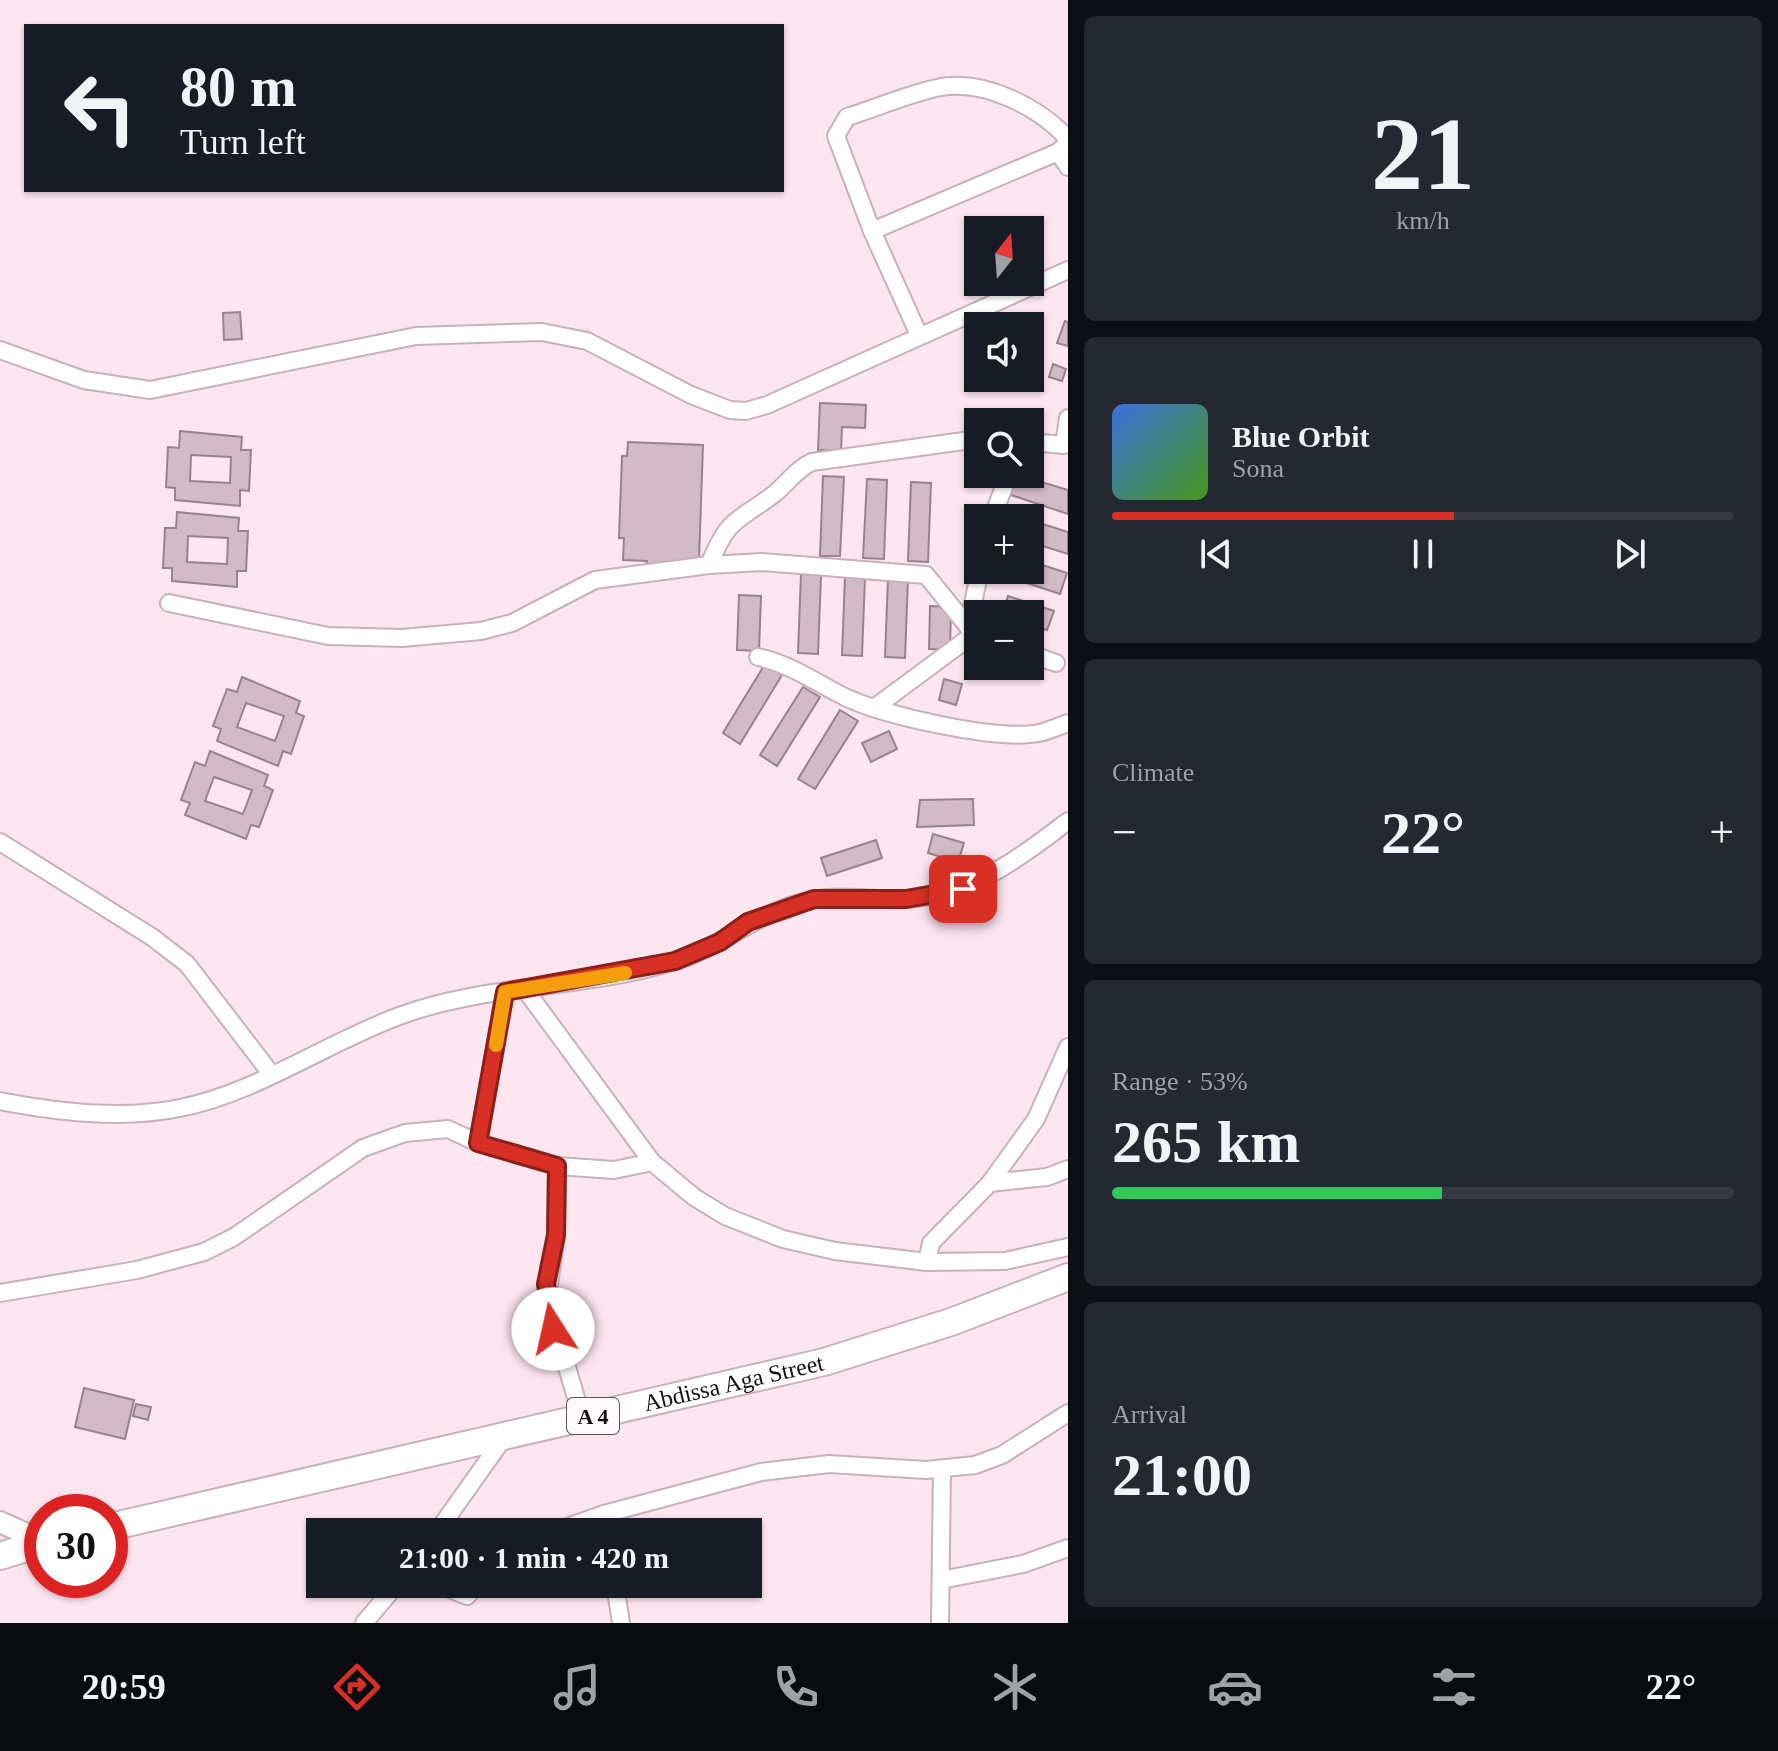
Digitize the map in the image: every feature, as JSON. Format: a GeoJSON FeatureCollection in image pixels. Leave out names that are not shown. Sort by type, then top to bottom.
{"type":"FeatureCollection","features":[{"type":"Feature","properties":{"kind":"highway","name":"Abdissa Aga Street"},"geometry":{"type":"LineString","coordinates":[[128,1523],[886,1344],[1068,1277]]}},
{"type":"Feature","properties":{"kind":"highway"},"geometry":{"type":"LineString","coordinates":[[0,1556],[24,1548]]}},
{"type":"Feature","properties":{"kind":"street"},"geometry":{"type":"LineString","coordinates":[[919,335],[872,231],[836,136],[847,117],[941,87],[963,87],[1025,104],[1053,122],[1065,145],[1068,167]]}},
{"type":"Feature","properties":{"kind":"street"},"geometry":{"type":"LineString","coordinates":[[872,231],[1065,145]]}},
{"type":"Feature","properties":{"kind":"street"},"geometry":{"type":"LineString","coordinates":[[0,350],[84,380],[150,390],[416,336],[542,332],[587,341],[691,395],[730,410],[746,411],[767,405],[1068,270]]}},
{"type":"Feature","properties":{"kind":"street"},"geometry":{"type":"LineString","coordinates":[[1044,443],[1066,445],[1068,418]]}},
{"type":"Feature","properties":{"kind":"street"},"geometry":{"type":"LineString","coordinates":[[709,565],[721,536],[733,519],[774,494],[801,467],[812,462],[855,459],[964,441]]}},
{"type":"Feature","properties":{"kind":"street"},"geometry":{"type":"LineString","coordinates":[[169,603],[328,636],[364,639],[439,636],[512,623],[595,580],[709,565],[762,562],[916,572],[935,582],[964,620]]}},
{"type":"Feature","properties":{"kind":"street"},"geometry":{"type":"LineString","coordinates":[[874,708],[964,639]]}},
{"type":"Feature","properties":{"kind":"street"},"geometry":{"type":"LineString","coordinates":[[758,657],[792,668],[848,698],[874,708],[969,729],[1023,735],[1040,733],[1068,723]]}},
{"type":"Feature","properties":{"kind":"street"},"geometry":{"type":"LineString","coordinates":[[1044,659],[1056,663]]}},
{"type":"Feature","properties":{"kind":"street"},"geometry":{"type":"LineString","coordinates":[[0,1101],[65,1111],[143,1113],[181,1108],[272,1075],[403,1014],[675,961],[720,942],[748,922],[814,899],[906,899],[963,889],[1023,856],[1068,821]]}},
{"type":"Feature","properties":{"kind":"street"},"geometry":{"type":"LineString","coordinates":[[0,842],[152,937],[187,964],[272,1075]]}},
{"type":"Feature","properties":{"kind":"street"},"geometry":{"type":"LineString","coordinates":[[524,988],[652,1162],[708,1207],[759,1231],[835,1251],[927,1262],[1005,1261],[1068,1247]]}},
{"type":"Feature","properties":{"kind":"street"},"geometry":{"type":"LineString","coordinates":[[478,1143],[505,992]]}},
{"type":"Feature","properties":{"kind":"street"},"geometry":{"type":"LineString","coordinates":[[927,1262],[931,1243],[990,1183],[1036,1119],[1068,1047]]}},
{"type":"Feature","properties":{"kind":"street"},"geometry":{"type":"LineString","coordinates":[[0,1293],[137,1270],[204,1252],[234,1237],[363,1148],[386,1137],[448,1129],[478,1143],[557,1166],[614,1170],[652,1162]]}},
{"type":"Feature","properties":{"kind":"street"},"geometry":{"type":"LineString","coordinates":[[557,1166],[556,1235],[547,1299],[582,1418]]}},
{"type":"Feature","properties":{"kind":"street"},"geometry":{"type":"LineString","coordinates":[[990,1183],[1047,1177],[1068,1169]]}},
{"type":"Feature","properties":{"kind":"street"},"geometry":{"type":"LineString","coordinates":[[593,1518],[790,1468],[840,1464],[942,1469],[975,1465],[1002,1455],[1068,1413]]}},
{"type":"Feature","properties":{"kind":"street"},"geometry":{"type":"LineString","coordinates":[[447,1518],[505,1436]]}},
{"type":"Feature","properties":{"kind":"street"},"geometry":{"type":"LineString","coordinates":[[940,1623],[942,1469]]}},
{"type":"Feature","properties":{"kind":"street"},"geometry":{"type":"LineString","coordinates":[[604,1514],[605,1518]]}},
{"type":"Feature","properties":{"kind":"street"},"geometry":{"type":"LineString","coordinates":[[0,1522],[24,1533]]}},
{"type":"Feature","properties":{"kind":"street"},"geometry":{"type":"LineString","coordinates":[[941,1580],[1023,1564],[1068,1548]]}},
{"type":"Feature","properties":{"kind":"street"},"geometry":{"type":"LineString","coordinates":[[364,1623],[385,1598]]}},
{"type":"Feature","properties":{"kind":"street"},"geometry":{"type":"LineString","coordinates":[[617,1598],[621,1623]]}},
{"type":"Feature","properties":{"kind":"building"},"geometry":{"type":"Polygon","coordinates":[[[240,312],[242,339],[224,340],[223,313],[240,312]]]}},
{"type":"Feature","properties":{"kind":"building"},"geometry":{"type":"Polygon","coordinates":[[[1065,321],[1068,322],[1068,346],[1057,343],[1065,321]]]}},
{"type":"Feature","properties":{"kind":"building"},"geometry":{"type":"Polygon","coordinates":[[[1053,364],[1066,369],[1062,381],[1049,377],[1053,364]]]}},
{"type":"Feature","properties":{"kind":"building"},"geometry":{"type":"Polygon","coordinates":[[[820,403],[866,405],[865,428],[842,427],[841,451],[818,450],[820,403]]]}},
{"type":"Feature","properties":{"kind":"building"},"geometry":{"type":"Polygon","coordinates":[[[180,431],[242,437],[241,450],[251,450],[249,491],[240,490],[240,506],[175,500],[175,488],[166,487],[168,447],[179,448],[180,431]],[[191,455],[190,481],[230,483],[231,457],[191,455]]]}},
{"type":"Feature","properties":{"kind":"building"},"geometry":{"type":"Polygon","coordinates":[[[628,442],[703,445],[699,560],[646,565],[647,561],[623,560],[624,538],[619,538],[622,456],[627,456],[628,442]]]}},
{"type":"Feature","properties":{"kind":"building"},"geometry":{"type":"Polygon","coordinates":[[[823,476],[844,477],[840,556],[820,556],[823,476]]]}},
{"type":"Feature","properties":{"kind":"building"},"geometry":{"type":"Polygon","coordinates":[[[867,479],[887,480],[884,559],[863,558],[867,479]]]}},
{"type":"Feature","properties":{"kind":"building"},"geometry":{"type":"Polygon","coordinates":[[[911,482],[931,483],[928,562],[908,561],[911,482]]]}},
{"type":"Feature","properties":{"kind":"building"},"geometry":{"type":"Polygon","coordinates":[[[1044,483],[1068,490],[1068,514],[1044,504],[1008,494],[1010,488],[1044,488],[1044,483]]]}},
{"type":"Feature","properties":{"kind":"building"},"geometry":{"type":"Polygon","coordinates":[[[177,512],[239,518],[238,531],[248,531],[246,571],[237,571],[237,587],[172,581],[172,568],[163,568],[165,528],[176,528],[177,512]],[[188,536],[187,562],[227,564],[228,538],[188,536]]]}},
{"type":"Feature","properties":{"kind":"building"},"geometry":{"type":"Polygon","coordinates":[[[1044,524],[1068,532],[1068,554],[1044,546],[1044,524]]]}},
{"type":"Feature","properties":{"kind":"building"},"geometry":{"type":"Polygon","coordinates":[[[1044,566],[1067,573],[1060,594],[1030,584],[1044,584],[1044,566]]]}},
{"type":"Feature","properties":{"kind":"building"},"geometry":{"type":"Polygon","coordinates":[[[801,574],[821,575],[818,654],[798,653],[801,574]]]}},
{"type":"Feature","properties":{"kind":"building"},"geometry":{"type":"Polygon","coordinates":[[[845,576],[865,577],[862,656],[842,655],[845,576]]]}},
{"type":"Feature","properties":{"kind":"building"},"geometry":{"type":"Polygon","coordinates":[[[888,578],[908,579],[905,658],[885,657],[888,578]]]}},
{"type":"Feature","properties":{"kind":"building"},"geometry":{"type":"Polygon","coordinates":[[[739,595],[761,596],[759,651],[737,650],[739,595]]]}},
{"type":"Feature","properties":{"kind":"building"},"geometry":{"type":"Polygon","coordinates":[[[930,606],[951,607],[950,650],[929,649],[930,606]]]}},
{"type":"Feature","properties":{"kind":"building"},"geometry":{"type":"Polygon","coordinates":[[[1044,608],[1054,611],[1047,630],[1044,629],[1044,608]]]}},
{"type":"Feature","properties":{"kind":"building"},"geometry":{"type":"Polygon","coordinates":[[[765,664],[782,675],[740,744],[723,733],[765,664]]]}},
{"type":"Feature","properties":{"kind":"building"},"geometry":{"type":"Polygon","coordinates":[[[242,677],[300,701],[296,713],[304,716],[291,754],[283,751],[278,766],[217,741],[221,729],[213,726],[227,689],[237,692],[242,677]],[[246,703],[237,727],[275,741],[284,716],[246,703]]]}},
{"type":"Feature","properties":{"kind":"building"},"geometry":{"type":"Polygon","coordinates":[[[944,679],[962,684],[956,705],[939,700],[944,679]]]}},
{"type":"Feature","properties":{"kind":"building"},"geometry":{"type":"Polygon","coordinates":[[[803,687],[820,697],[777,766],[760,755],[803,687]]]}},
{"type":"Feature","properties":{"kind":"building"},"geometry":{"type":"Polygon","coordinates":[[[840,710],[858,721],[815,789],[798,779],[840,710]]]}},
{"type":"Feature","properties":{"kind":"building"},"geometry":{"type":"Polygon","coordinates":[[[889,731],[897,749],[871,762],[862,743],[889,731]]]}},
{"type":"Feature","properties":{"kind":"building"},"geometry":{"type":"Polygon","coordinates":[[[210,751],[268,775],[264,786],[273,790],[259,827],[251,825],[246,839],[185,815],[190,803],[181,800],[195,762],[205,766],[210,751]],[[214,777],[205,801],[243,814],[252,790],[214,777]]]}},
{"type":"Feature","properties":{"kind":"building"},"geometry":{"type":"Polygon","coordinates":[[[973,799],[974,825],[917,827],[920,800],[973,799]]]}},
{"type":"Feature","properties":{"kind":"building"},"geometry":{"type":"Polygon","coordinates":[[[933,834],[964,843],[958,862],[928,853],[933,834]]]}},
{"type":"Feature","properties":{"kind":"building"},"geometry":{"type":"Polygon","coordinates":[[[876,840],[882,858],[827,876],[821,858],[876,840]]]}},
{"type":"Feature","properties":{"kind":"building"},"geometry":{"type":"Polygon","coordinates":[[[84,1388],[134,1400],[125,1439],[75,1427],[84,1388]]]}},
{"type":"Feature","properties":{"kind":"building"},"geometry":{"type":"Polygon","coordinates":[[[136,1404],[151,1407],[148,1420],[133,1416],[136,1404]]]}},
{"type":"Feature","properties":{"kind":"slow traffic"},"geometry":{"type":"LineString","coordinates":[[496,1045],[505,992],[625,973]]}},
{"type":"Feature","properties":{"kind":"route"},"geometry":{"type":"LineString","coordinates":[[553,1329],[546,1284],[556,1235],[557,1166],[478,1143],[505,992],[675,961],[720,942],[748,922],[814,899],[906,899],[963,889]]}}]}
